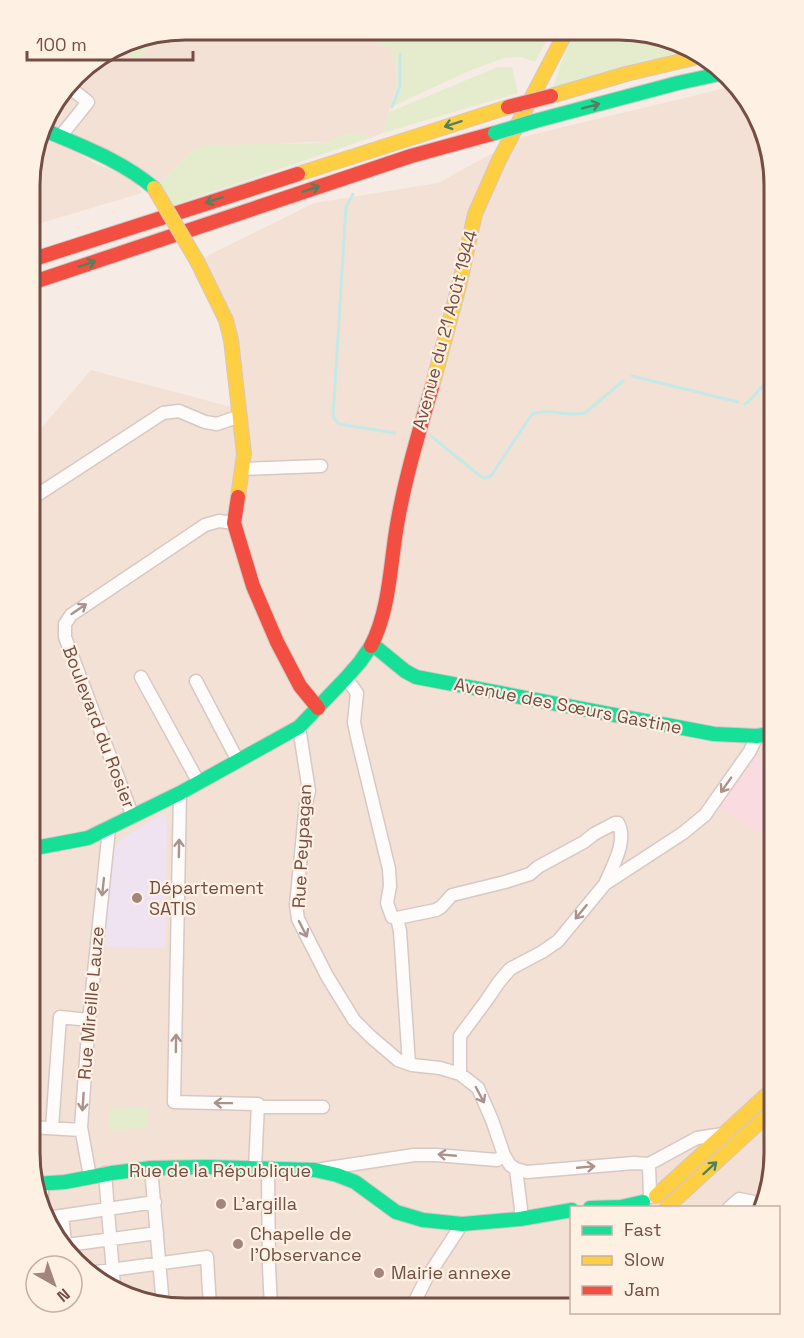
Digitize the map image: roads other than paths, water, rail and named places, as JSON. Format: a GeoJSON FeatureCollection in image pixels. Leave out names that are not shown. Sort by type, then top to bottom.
{"type":"FeatureCollection","features":[{"type":"Feature","properties":{"kind":"main road","name":"Avenue du 21 Août 1944"},"geometry":{"type":"LineString","coordinates":[[40,847],[88,838],[109,829],[199,783],[299,727],[346,678],[372,644],[386,598],[397,524],[410,469],[459,286],[475,214],[499,160],[562,40]]}},
{"type":"Feature","properties":{"kind":"main road"},"geometry":{"type":"LineString","coordinates":[[40,257],[508,106],[689,59]]}},
{"type":"Feature","properties":{"kind":"main road"},"geometry":{"type":"LineString","coordinates":[[40,280],[411,156],[535,121],[713,75]]}},
{"type":"Feature","properties":{"kind":"main road"},"geometry":{"type":"LineString","coordinates":[[50,133],[108,158],[143,178],[154,188],[197,261],[226,320],[231,340],[244,454],[234,524],[253,586],[277,642],[300,686],[318,708]]}},
{"type":"Feature","properties":{"kind":"main road","name":"Avenue des Sœurs Gastine"},"geometry":{"type":"LineString","coordinates":[[372,644],[405,671],[416,677],[714,734],[763,734]]}},
{"type":"Feature","properties":{"kind":"main road"},"geometry":{"type":"LineString","coordinates":[[648,1201],[763,1098]]}},
{"type":"Feature","properties":{"kind":"main road"},"geometry":{"type":"LineString","coordinates":[[668,1206],[763,1119]]}},
{"type":"Feature","properties":{"kind":"main road","name":"Rue de la République"},"geometry":{"type":"LineString","coordinates":[[44,1184],[151,1168],[315,1170],[355,1182],[396,1212],[423,1220],[462,1224],[520,1219],[570,1210]]}},
{"type":"Feature","properties":{"kind":"main road"},"geometry":{"type":"LineString","coordinates":[[626,1206],[663,1200],[666,1206]]}},
{"type":"Feature","properties":{"kind":"street"},"geometry":{"type":"LineString","coordinates":[[60,137],[88,102],[75,92]]}},
{"type":"Feature","properties":{"kind":"street"},"geometry":{"type":"LineString","coordinates":[[40,493],[163,413],[179,411],[205,422],[217,424],[240,416]]}},
{"type":"Feature","properties":{"kind":"street"},"geometry":{"type":"LineString","coordinates":[[242,469],[321,466]]}},
{"type":"Feature","properties":{"kind":"street","name":"Boulevard du Rosier"},"geometry":{"type":"LineString","coordinates":[[133,817],[65,637],[65,624],[70,615],[205,525],[219,520],[234,524]]}},
{"type":"Feature","properties":{"kind":"street"},"geometry":{"type":"LineString","coordinates":[[141,677],[199,783]]}},
{"type":"Feature","properties":{"kind":"street"},"geometry":{"type":"LineString","coordinates":[[346,678],[357,693],[354,722],[388,869],[390,886],[387,903],[392,917],[436,910],[452,895],[530,874],[594,834],[618,823],[622,831],[622,842],[605,884]]}},
{"type":"Feature","properties":{"kind":"street"},"geometry":{"type":"LineString","coordinates":[[195,681],[238,761]]}},
{"type":"Feature","properties":{"kind":"street","name":"Rue Peypagan"},"geometry":{"type":"LineString","coordinates":[[299,727],[309,792],[306,802],[296,905],[298,919],[327,976],[354,1020],[370,1036],[398,1060],[460,1074]]}},
{"type":"Feature","properties":{"kind":"street"},"geometry":{"type":"LineString","coordinates":[[723,1134],[697,1138],[649,1164],[521,1170],[504,1155],[478,1088],[460,1074],[460,1036],[510,969],[558,941],[605,884],[705,815],[750,751],[757,736]]}},
{"type":"Feature","properties":{"kind":"street"},"geometry":{"type":"LineString","coordinates":[[180,793],[174,1102],[258,1104],[271,1298]]}},
{"type":"Feature","properties":{"kind":"street","name":"Rue Mireille Lauze"},"geometry":{"type":"LineString","coordinates":[[90,1177],[81,1130],[89,1020],[109,829]]}},
{"type":"Feature","properties":{"kind":"street"},"geometry":{"type":"LineString","coordinates":[[397,918],[400,931],[409,1064]]}},
{"type":"Feature","properties":{"kind":"street"},"geometry":{"type":"LineString","coordinates":[[52,1128],[60,1017],[89,1020]]}},
{"type":"Feature","properties":{"kind":"street"},"geometry":{"type":"LineString","coordinates":[[258,1107],[323,1107]]}},
{"type":"Feature","properties":{"kind":"street"},"geometry":{"type":"LineString","coordinates":[[40,1127],[81,1130]]}},
{"type":"Feature","properties":{"kind":"street"},"geometry":{"type":"LineString","coordinates":[[315,1170],[414,1155],[497,1160],[504,1155]]}},
{"type":"Feature","properties":{"kind":"street"},"geometry":{"type":"LineString","coordinates":[[648,1201],[649,1164]]}},
{"type":"Feature","properties":{"kind":"street"},"geometry":{"type":"LineString","coordinates":[[151,1168],[164,1296]]}},
{"type":"Feature","properties":{"kind":"street"},"geometry":{"type":"LineString","coordinates":[[520,1219],[521,1170]]}},
{"type":"Feature","properties":{"kind":"street"},"geometry":{"type":"LineString","coordinates":[[105,1173],[114,1278]]}},
{"type":"Feature","properties":{"kind":"street"},"geometry":{"type":"LineString","coordinates":[[731,1206],[739,1199],[755,1202]]}},
{"type":"Feature","properties":{"kind":"street"},"geometry":{"type":"LineString","coordinates":[[56,1217],[154,1202]]}},
{"type":"Feature","properties":{"kind":"street"},"geometry":{"type":"LineString","coordinates":[[62,1216],[64,1232]]}},
{"type":"Feature","properties":{"kind":"street"},"geometry":{"type":"LineString","coordinates":[[416,1298],[426,1279],[462,1224]]}},
{"type":"Feature","properties":{"kind":"street"},"geometry":{"type":"LineString","coordinates":[[72,1243],[157,1233]]}},
{"type":"Feature","properties":{"kind":"street"},"geometry":{"type":"LineString","coordinates":[[102,1271],[207,1257],[209,1298]]}},
{"type":"Feature","properties":{"kind":"waterway"},"geometry":{"type":"LineString","coordinates":[[392,107],[400,86],[400,54]]}},
{"type":"Feature","properties":{"kind":"waterway"},"geometry":{"type":"LineString","coordinates":[[353,194],[346,207],[333,417],[339,424],[395,433]]}},
{"type":"Feature","properties":{"kind":"waterway"},"geometry":{"type":"LineString","coordinates":[[632,376],[738,402]]}},
{"type":"Feature","properties":{"kind":"waterway"},"geometry":{"type":"LineString","coordinates":[[431,436],[485,478],[491,476],[532,414],[538,412],[585,413],[623,381]]}},
{"type":"Feature","properties":{"kind":"waterway"},"geometry":{"type":"LineString","coordinates":[[745,404],[764,385]]}},
{"type":"Feature","properties":{"kind":"place","name":"Département SATIS"},"geometry":{"type":"Point","coordinates":[137,898]}},
{"type":"Feature","properties":{"kind":"place","name":"L'argilla"},"geometry":{"type":"Point","coordinates":[221,1204]}},
{"type":"Feature","properties":{"kind":"place","name":"Chapelle de l'Observance"},"geometry":{"type":"Point","coordinates":[238,1244]}},
{"type":"Feature","properties":{"kind":"place","name":"Mairie annexe"},"geometry":{"type":"Point","coordinates":[379,1273]}}]}
